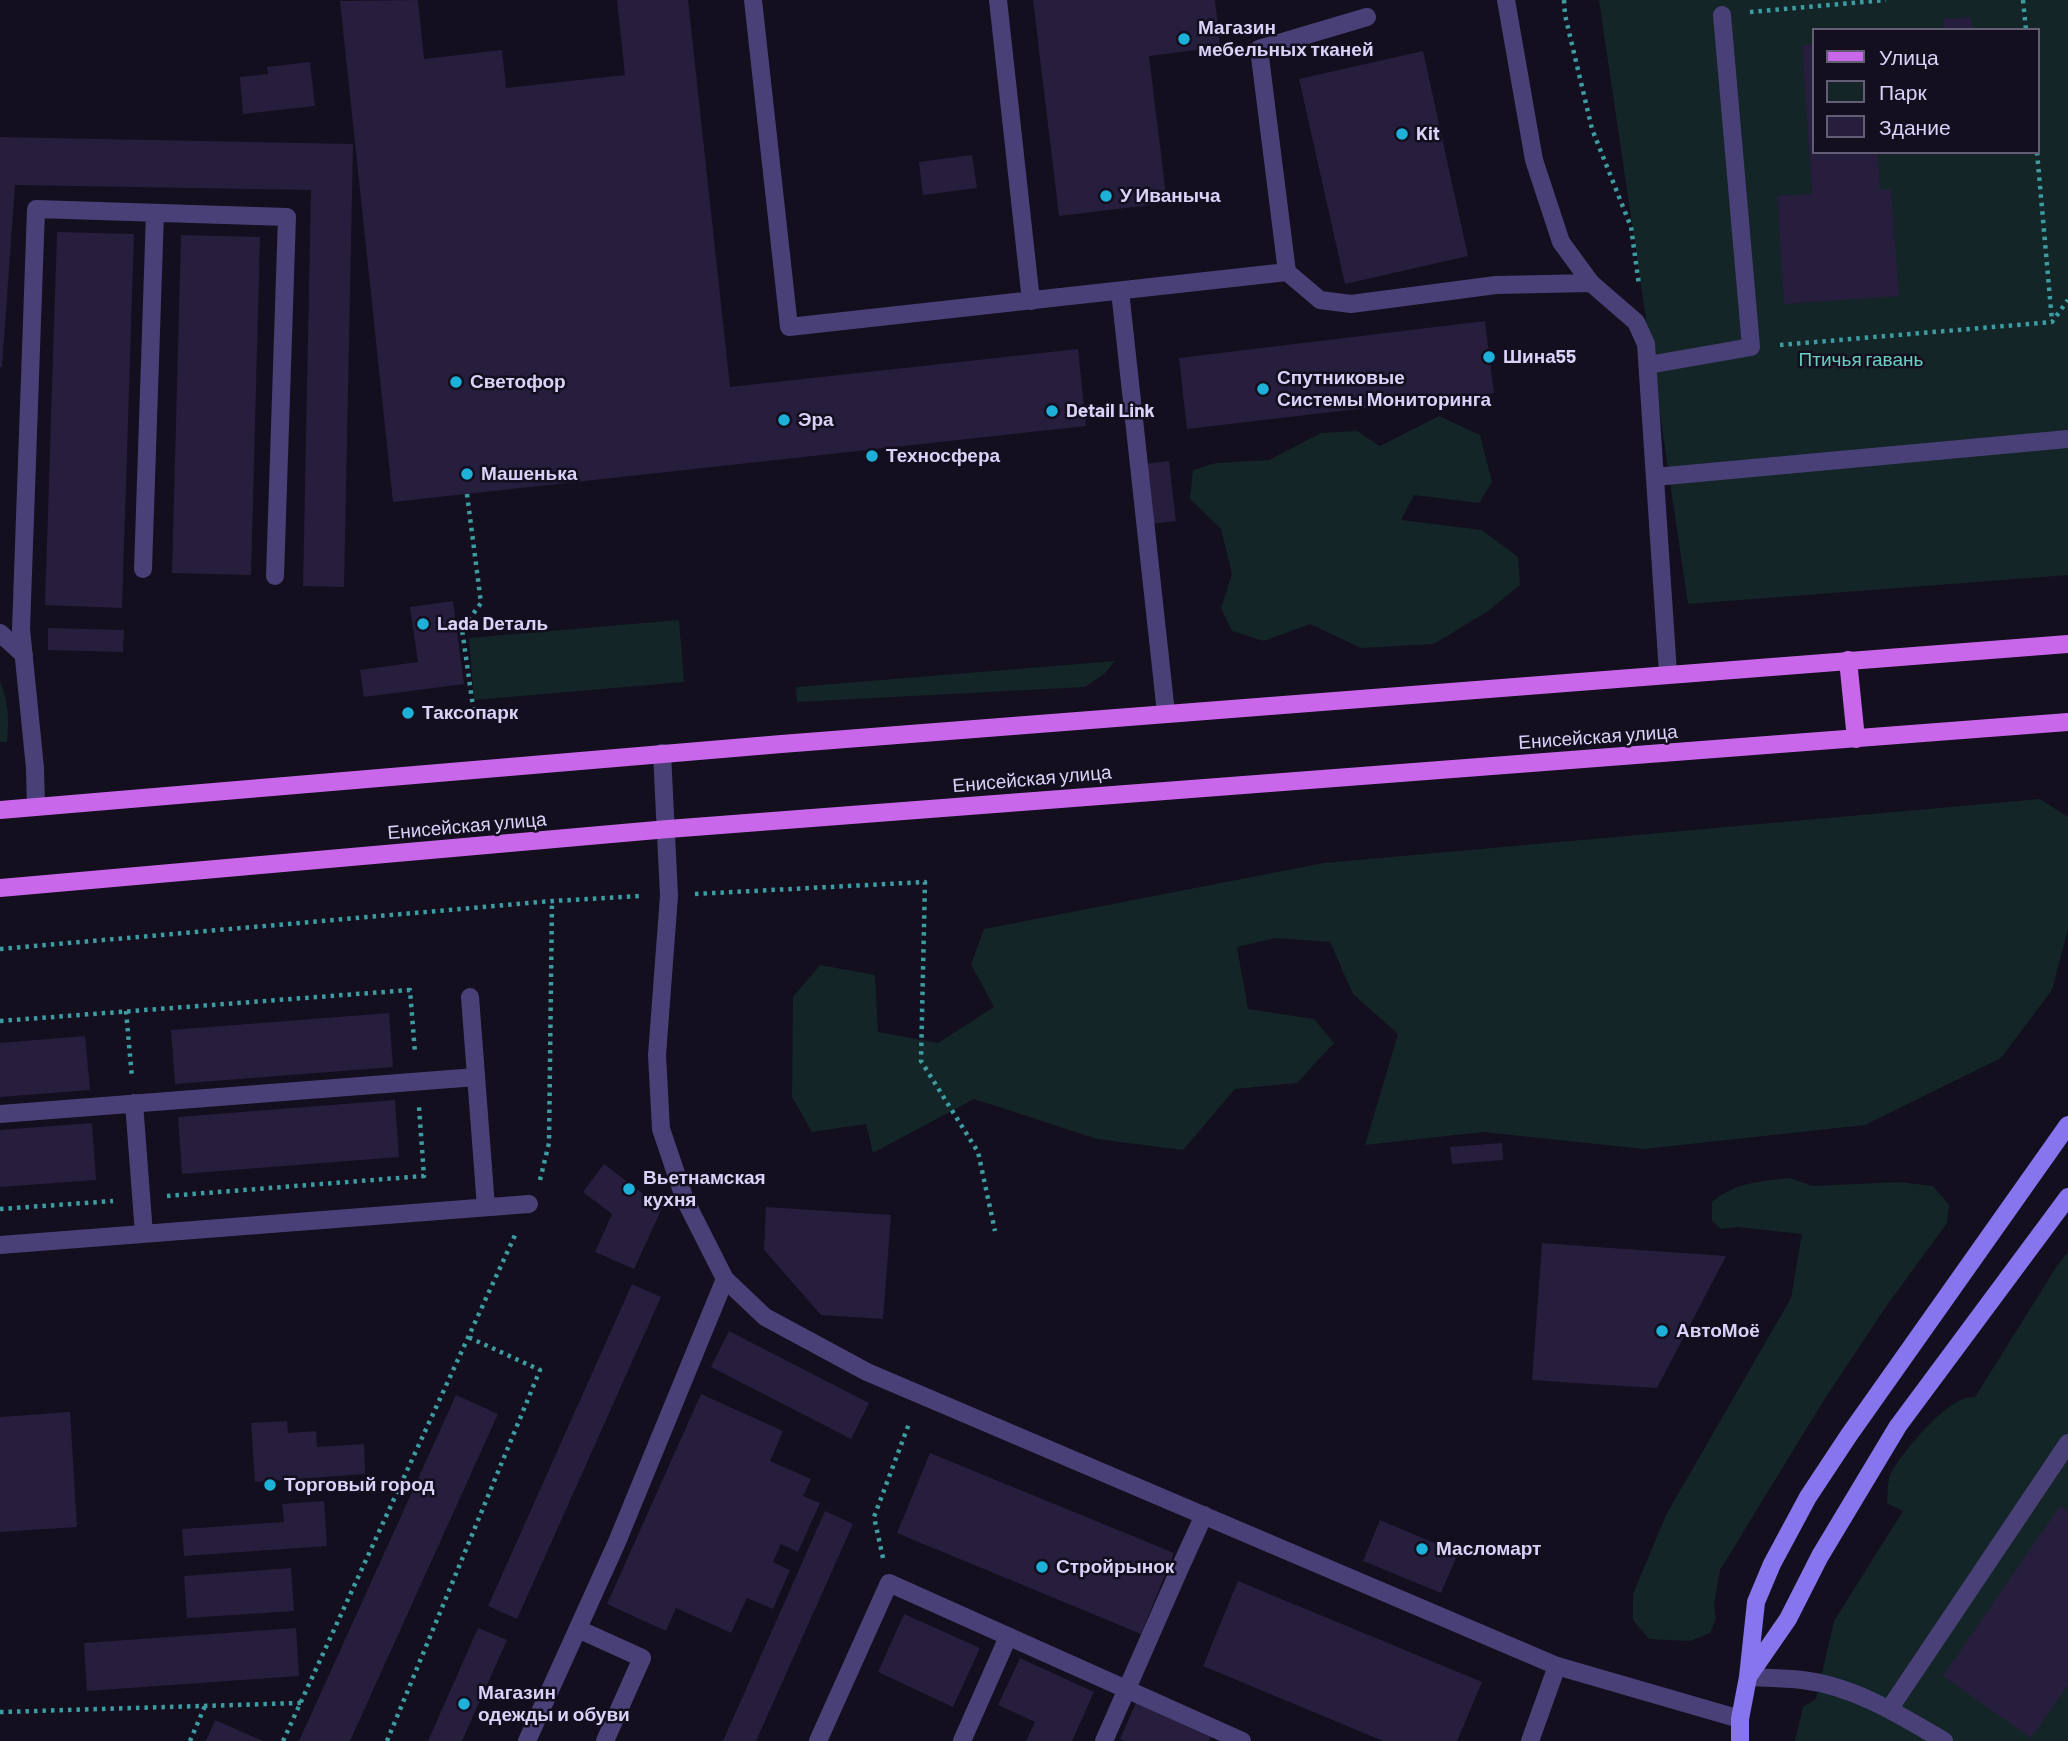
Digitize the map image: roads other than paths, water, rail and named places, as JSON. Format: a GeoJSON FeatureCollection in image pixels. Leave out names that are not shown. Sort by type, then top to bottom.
{"type":"FeatureCollection","features":[{"type":"Feature","properties":{"kind":"main road"},"geometry":{"type":"LineString","coordinates":[[0,810],[662,753],[2068,644]]}},
{"type":"Feature","properties":{"kind":"main road"},"geometry":{"type":"LineString","coordinates":[[1848,660],[1856,739]]}},
{"type":"Feature","properties":{"kind":"main road","name":"Енисейская улица"},"geometry":{"type":"LineString","coordinates":[[0,888],[1190,788],[2068,722]]}},
{"type":"Feature","properties":{"kind":"main road"},"geometry":{"type":"LineString","coordinates":[[1740,1741],[1740,1719],[1748,1677],[1756,1602],[1772,1564],[1808,1497],[1890,1375],[2068,1125]]}},
{"type":"Feature","properties":{"kind":"main road"},"geometry":{"type":"LineString","coordinates":[[1748,1677],[1788,1619],[1820,1556],[1898,1426],[2068,1197]]}},
{"type":"Feature","properties":{"kind":"street"},"geometry":{"type":"LineString","coordinates":[[753,0],[789,327],[1287,272]]}},
{"type":"Feature","properties":{"kind":"street"},"geometry":{"type":"LineString","coordinates":[[998,0],[1031,301]]}},
{"type":"Feature","properties":{"kind":"street"},"geometry":{"type":"LineString","coordinates":[[1506,0],[1534,159],[1561,242],[1591,283],[1636,322],[1646,344],[1668,673]]}},
{"type":"Feature","properties":{"kind":"street"},"geometry":{"type":"LineString","coordinates":[[1648,365],[1751,347],[1722,15]]}},
{"type":"Feature","properties":{"kind":"street"},"geometry":{"type":"LineString","coordinates":[[1367,17],[1259,49],[1287,272],[1320,300],[1351,304],[1496,285],[1591,283]]}},
{"type":"Feature","properties":{"kind":"street"},"geometry":{"type":"LineString","coordinates":[[36,807],[22,615],[36,209],[287,217],[275,576]]}},
{"type":"Feature","properties":{"kind":"street"},"geometry":{"type":"LineString","coordinates":[[143,569],[155,213]]}},
{"type":"Feature","properties":{"kind":"street"},"geometry":{"type":"LineString","coordinates":[[1120,291],[1166,713]]}},
{"type":"Feature","properties":{"kind":"street"},"geometry":{"type":"LineString","coordinates":[[1655,477],[2068,439]]}},
{"type":"Feature","properties":{"kind":"street"},"geometry":{"type":"LineString","coordinates":[[0,633],[24,655]]}},
{"type":"Feature","properties":{"kind":"street"},"geometry":{"type":"LineString","coordinates":[[662,753],[670,895],[657,1055],[661,1129],[685,1200],[725,1279],[765,1317],[867,1371],[1557,1666],[1740,1719]]}},
{"type":"Feature","properties":{"kind":"street"},"geometry":{"type":"LineString","coordinates":[[470,997],[486,1207]]}},
{"type":"Feature","properties":{"kind":"street"},"geometry":{"type":"LineString","coordinates":[[0,1114],[476,1077]]}},
{"type":"Feature","properties":{"kind":"street"},"geometry":{"type":"LineString","coordinates":[[134,1104],[144,1234]]}},
{"type":"Feature","properties":{"kind":"street"},"geometry":{"type":"LineString","coordinates":[[0,1245],[529,1203]]}},
{"type":"Feature","properties":{"kind":"street"},"geometry":{"type":"LineString","coordinates":[[527,1741],[617,1542],[725,1279]]}},
{"type":"Feature","properties":{"kind":"street"},"geometry":{"type":"LineString","coordinates":[[1889,1709],[2068,1443]]}},
{"type":"Feature","properties":{"kind":"street"},"geometry":{"type":"LineString","coordinates":[[1104,1741],[1204,1515]]}},
{"type":"Feature","properties":{"kind":"street"},"geometry":{"type":"LineString","coordinates":[[818,1741],[888,1583],[1242,1741]]}},
{"type":"Feature","properties":{"kind":"street"},"geometry":{"type":"LineString","coordinates":[[578,1629],[642,1658],[605,1741]]}},
{"type":"Feature","properties":{"kind":"street"},"geometry":{"type":"LineString","coordinates":[[962,1741],[1008,1637]]}},
{"type":"Feature","properties":{"kind":"street"},"geometry":{"type":"LineString","coordinates":[[1530,1741],[1557,1666]]}},
{"type":"Feature","properties":{"kind":"street"},"geometry":{"type":"LineString","coordinates":[[1748,1677],[1814,1683],[1857,1695],[1889,1709],[1944,1741]]}},
{"type":"Feature","properties":{"kind":"place","name":"Магазин мебельных тканей"},"geometry":{"type":"Point","coordinates":[1184,39]}},
{"type":"Feature","properties":{"kind":"place","name":"Kit"},"geometry":{"type":"Point","coordinates":[1402,134]}},
{"type":"Feature","properties":{"kind":"place","name":"У Иваныча"},"geometry":{"type":"Point","coordinates":[1106,196]}},
{"type":"Feature","properties":{"kind":"place","name":"Шина55"},"geometry":{"type":"Point","coordinates":[1489,357]}},
{"type":"Feature","properties":{"kind":"place","name":"Светофор"},"geometry":{"type":"Point","coordinates":[456,382]}},
{"type":"Feature","properties":{"kind":"place","name":"Спутниковые Системы Мониторинга"},"geometry":{"type":"Point","coordinates":[1263,389]}},
{"type":"Feature","properties":{"kind":"place","name":"Detail Link"},"geometry":{"type":"Point","coordinates":[1052,411]}},
{"type":"Feature","properties":{"kind":"place","name":"Эра"},"geometry":{"type":"Point","coordinates":[784,420]}},
{"type":"Feature","properties":{"kind":"place","name":"Техносфера"},"geometry":{"type":"Point","coordinates":[872,456]}},
{"type":"Feature","properties":{"kind":"place","name":"Машенька"},"geometry":{"type":"Point","coordinates":[467,474]}},
{"type":"Feature","properties":{"kind":"place","name":"Lada Dеталь"},"geometry":{"type":"Point","coordinates":[423,624]}},
{"type":"Feature","properties":{"kind":"place","name":"Таксопарк"},"geometry":{"type":"Point","coordinates":[408,713]}},
{"type":"Feature","properties":{"kind":"place","name":"Вьетнамская кухня"},"geometry":{"type":"Point","coordinates":[629,1189]}},
{"type":"Feature","properties":{"kind":"place","name":"АвтоМоё"},"geometry":{"type":"Point","coordinates":[1662,1331]}},
{"type":"Feature","properties":{"kind":"place","name":"Торговый город"},"geometry":{"type":"Point","coordinates":[270,1485]}},
{"type":"Feature","properties":{"kind":"place","name":"Масломарт"},"geometry":{"type":"Point","coordinates":[1422,1549]}},
{"type":"Feature","properties":{"kind":"place","name":"Стройрынок"},"geometry":{"type":"Point","coordinates":[1042,1567]}},
{"type":"Feature","properties":{"kind":"place","name":"Магазин одежды и обуви"},"geometry":{"type":"Point","coordinates":[464,1704]}},
{"type":"Feature","properties":{"kind":"park label","name":"Птичья гавань"},"geometry":{"type":"Point","coordinates":[1861,360]}}]}
